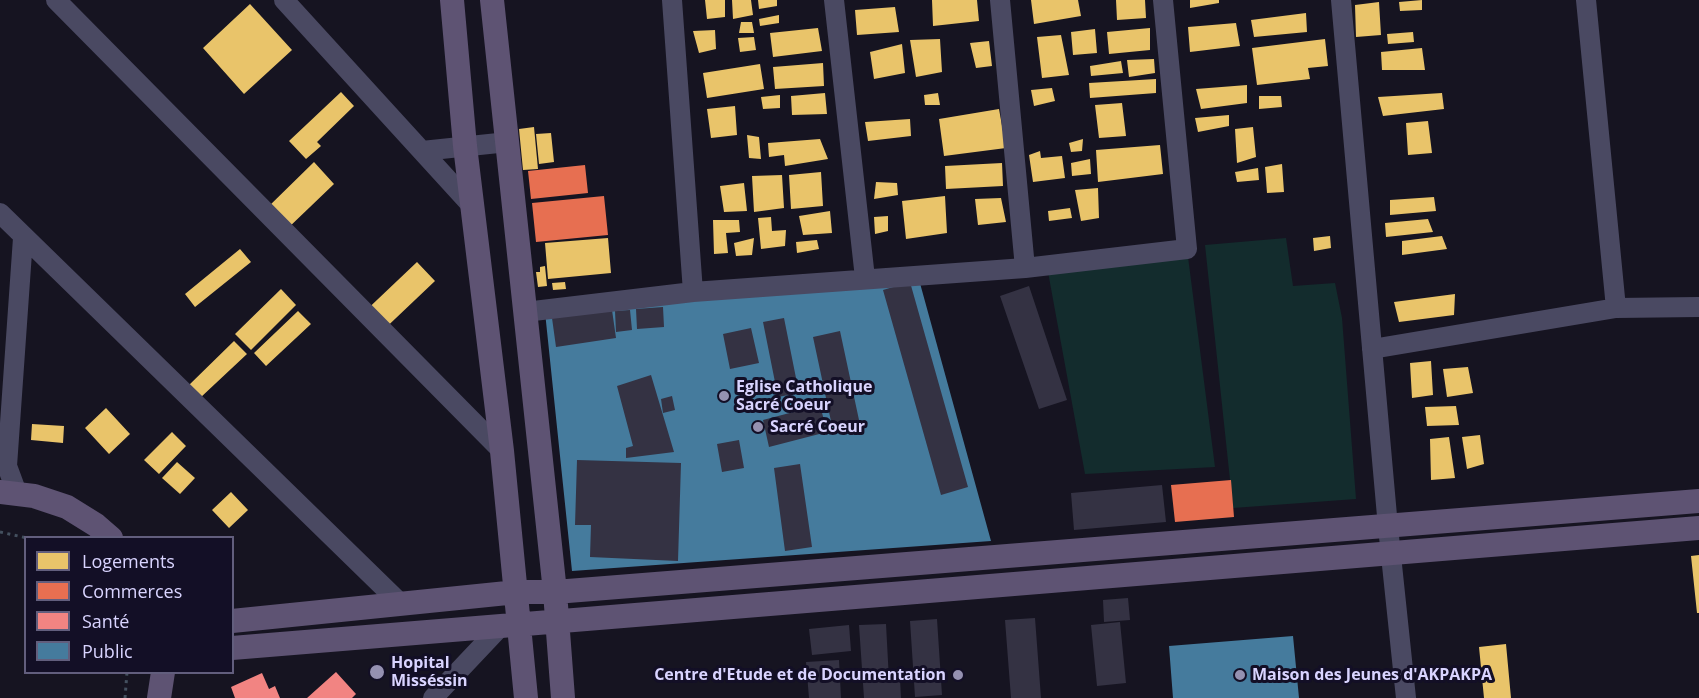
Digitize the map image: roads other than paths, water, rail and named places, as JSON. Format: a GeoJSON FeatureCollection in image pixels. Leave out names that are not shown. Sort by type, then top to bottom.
{"type":"FeatureCollection","features":[{"type":"Feature","properties":{"kind":"main road"},"geometry":{"type":"LineString","coordinates":[[452,0],[465,146],[517,591],[511,624],[526,698]]}},
{"type":"Feature","properties":{"kind":"main road"},"geometry":{"type":"LineString","coordinates":[[492,0],[558,621],[563,698]]}},
{"type":"Feature","properties":{"kind":"main road"},"geometry":{"type":"LineString","coordinates":[[8,493],[42,498],[67,507],[110,536]]}},
{"type":"Feature","properties":{"kind":"main road"},"geometry":{"type":"LineString","coordinates":[[234,621],[517,591],[555,592],[1699,501]]}},
{"type":"Feature","properties":{"kind":"main road"},"geometry":{"type":"LineString","coordinates":[[234,648],[1699,528]]}},
{"type":"Feature","properties":{"kind":"main road"},"geometry":{"type":"LineString","coordinates":[[159,698],[163,674]]}},
{"type":"Feature","properties":{"kind":"street"},"geometry":{"type":"LineString","coordinates":[[56,0],[502,450]]}},
{"type":"Feature","properties":{"kind":"street"},"geometry":{"type":"LineString","coordinates":[[284,0],[472,206]]}},
{"type":"Feature","properties":{"kind":"street"},"geometry":{"type":"LineString","coordinates":[[672,0],[693,292]]}},
{"type":"Feature","properties":{"kind":"street"},"geometry":{"type":"LineString","coordinates":[[834,0],[865,279]]}},
{"type":"Feature","properties":{"kind":"street"},"geometry":{"type":"LineString","coordinates":[[999,0],[1025,268]]}},
{"type":"Feature","properties":{"kind":"street"},"geometry":{"type":"LineString","coordinates":[[525,312],[693,292],[1025,268],[1187,249],[1162,0]]}},
{"type":"Feature","properties":{"kind":"street"},"geometry":{"type":"LineString","coordinates":[[1341,0],[1388,527],[1406,698]]}},
{"type":"Feature","properties":{"kind":"street"},"geometry":{"type":"LineString","coordinates":[[1586,0],[1616,308]]}},
{"type":"Feature","properties":{"kind":"street"},"geometry":{"type":"LineString","coordinates":[[422,151],[508,142]]}},
{"type":"Feature","properties":{"kind":"street"},"geometry":{"type":"LineString","coordinates":[[0,213],[23,238],[400,603]]}},
{"type":"Feature","properties":{"kind":"street"},"geometry":{"type":"LineString","coordinates":[[8,493],[3,462],[23,238]]}},
{"type":"Feature","properties":{"kind":"street"},"geometry":{"type":"LineString","coordinates":[[1372,349],[1616,308],[1699,306]]}},
{"type":"Feature","properties":{"kind":"street"},"geometry":{"type":"LineString","coordinates":[[433,698],[511,624]]}},
{"type":"Feature","properties":{"kind":"place","name":"Eglise Catholique Sacré Coeur"},"geometry":{"type":"Point","coordinates":[724,396]}},
{"type":"Feature","properties":{"kind":"place","name":"Sacré Coeur"},"geometry":{"type":"Point","coordinates":[758,427]}},
{"type":"Feature","properties":{"kind":"place","name":"Hopital Misséssin"},"geometry":{"type":"Point","coordinates":[377,672]}},
{"type":"Feature","properties":{"kind":"place","name":"Centre d'Etude et de Documentation"},"geometry":{"type":"Point","coordinates":[958,675]}},
{"type":"Feature","properties":{"kind":"place","name":"Maison des Jeunes d'AKPAKPA"},"geometry":{"type":"Point","coordinates":[1240,675]}}]}
